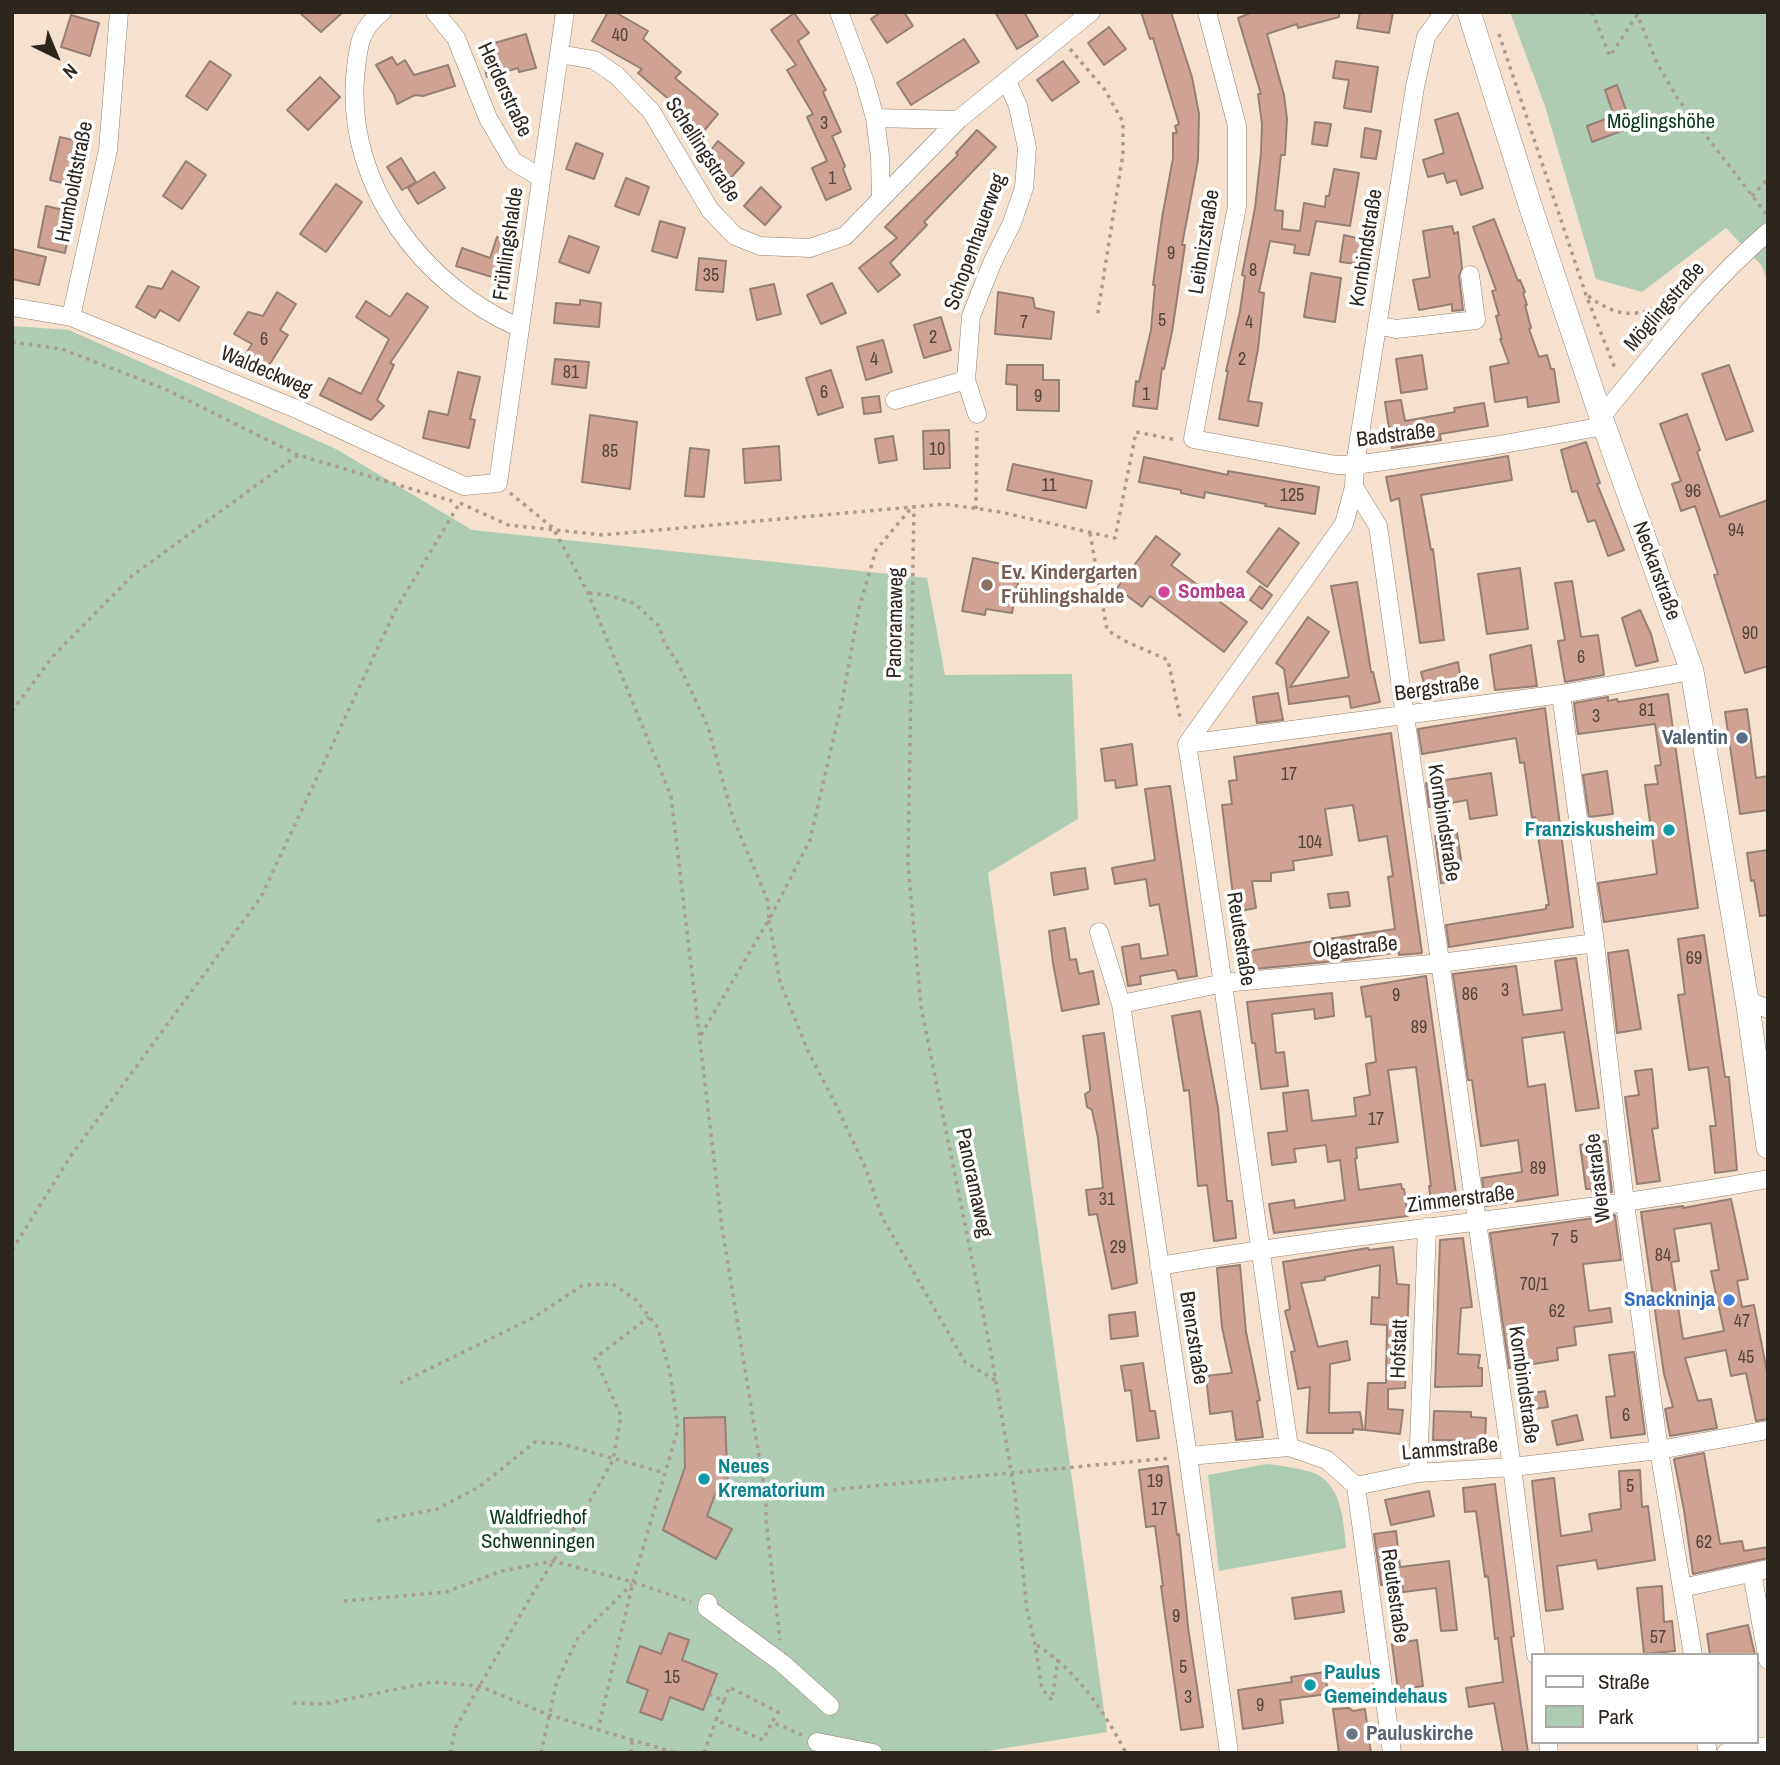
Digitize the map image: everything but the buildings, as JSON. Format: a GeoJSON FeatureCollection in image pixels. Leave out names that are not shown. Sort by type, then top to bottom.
{"type":"FeatureCollection","features":[{"type":"Feature","properties":{"kind":"main road","name":"Neckarstraße"},"geometry":{"type":"LineString","coordinates":[[1469,12],[1531,208],[1603,421],[1692,671],[1758,1005],[1768,1147]]}},
{"type":"Feature","properties":{"kind":"street","name":"Humboldtstraße"},"geometry":{"type":"LineString","coordinates":[[71,317],[108,150],[119,12]]}},
{"type":"Feature","properties":{"kind":"street"},"geometry":{"type":"LineString","coordinates":[[382,12],[369,22],[358,45],[354,98],[364,155],[382,205],[413,249],[437,275],[494,317],[520,328]]}},
{"type":"Feature","properties":{"kind":"street","name":"Herderstraße"},"geometry":{"type":"LineString","coordinates":[[435,12],[456,38],[488,118],[513,161],[541,178]]}},
{"type":"Feature","properties":{"kind":"street","name":"Frühlingshalde"},"geometry":{"type":"LineString","coordinates":[[498,483],[565,12]]}},
{"type":"Feature","properties":{"kind":"street"},"geometry":{"type":"LineString","coordinates":[[839,12],[864,79],[875,118],[880,157],[881,199]]}},
{"type":"Feature","properties":{"kind":"street","name":"Schellingstraße"},"geometry":{"type":"LineString","coordinates":[[559,54],[594,60],[616,75],[651,111],[710,210],[736,236],[760,246],[810,248],[845,236],[958,120],[1060,37],[1072,18],[1091,12]]}},
{"type":"Feature","properties":{"kind":"street","name":"Leibnizstraße"},"geometry":{"type":"LineString","coordinates":[[1186,440],[1237,206],[1237,126],[1207,12]]}},
{"type":"Feature","properties":{"kind":"street","name":"Kornbindstraße"},"geometry":{"type":"LineString","coordinates":[[1444,12],[1426,37],[1415,87],[1354,486],[1378,526],[1512,1467],[1536,1653]]}},
{"type":"Feature","properties":{"kind":"street","name":"Schopenhauerweg"},"geometry":{"type":"LineString","coordinates":[[978,414],[967,380],[971,316],[1012,223],[1024,188],[1027,148],[1018,106],[1007,81]]}},
{"type":"Feature","properties":{"kind":"street"},"geometry":{"type":"LineString","coordinates":[[875,118],[958,120]]}},
{"type":"Feature","properties":{"kind":"street","name":"Möglingstraße"},"geometry":{"type":"LineString","coordinates":[[1603,421],[1695,305],[1743,253],[1768,232]]}},
{"type":"Feature","properties":{"kind":"street"},"geometry":{"type":"LineString","coordinates":[[1377,325],[1396,329],[1476,320],[1470,275]]}},
{"type":"Feature","properties":{"kind":"street","name":"Waldeckweg"},"geometry":{"type":"LineString","coordinates":[[12,307],[71,317],[299,410],[464,486],[498,483]]}},
{"type":"Feature","properties":{"kind":"street"},"geometry":{"type":"LineString","coordinates":[[895,401],[967,380]]}},
{"type":"Feature","properties":{"kind":"street","name":"Badstraße"},"geometry":{"type":"LineString","coordinates":[[1186,440],[1355,466],[1493,446],[1603,421]]}},
{"type":"Feature","properties":{"kind":"street"},"geometry":{"type":"LineString","coordinates":[[1188,744],[1344,524],[1354,486]]}},
{"type":"Feature","properties":{"kind":"street","name":"Bergstraße"},"geometry":{"type":"LineString","coordinates":[[1188,744],[1561,694],[1692,671]]}},
{"type":"Feature","properties":{"kind":"street","name":"Werastraße"},"geometry":{"type":"LineString","coordinates":[[1561,694],[1595,943],[1625,1203],[1659,1450],[1693,1653]]}},
{"type":"Feature","properties":{"kind":"street","name":"Reutestraße"},"geometry":{"type":"LineString","coordinates":[[1188,744],[1289,1447]]}},
{"type":"Feature","properties":{"kind":"street","name":"Brenzstraße"},"geometry":{"type":"LineString","coordinates":[[1099,932],[1121,1004],[1229,1753]]}},
{"type":"Feature","properties":{"kind":"street","name":"Olgastraße"},"geometry":{"type":"LineString","coordinates":[[1121,1004],[1224,984],[1441,963],[1595,943]]}},
{"type":"Feature","properties":{"kind":"street","name":"Zimmerstraße"},"geometry":{"type":"LineString","coordinates":[[1159,1266],[1259,1249],[1625,1203],[1768,1179]]}},
{"type":"Feature","properties":{"kind":"street","name":"Hofstatt"},"geometry":{"type":"LineString","coordinates":[[1418,1473],[1427,1227]]}},
{"type":"Feature","properties":{"kind":"street","name":"Lammstraße"},"geometry":{"type":"LineString","coordinates":[[1356,1486],[1418,1473],[1512,1467],[1659,1450],[1768,1430]]}},
{"type":"Feature","properties":{"kind":"street"},"geometry":{"type":"LineString","coordinates":[[1188,1456],[1289,1447],[1327,1460],[1356,1486]]}},
{"type":"Feature","properties":{"kind":"street","name":"Reutestraße"},"geometry":{"type":"LineString","coordinates":[[1356,1486],[1392,1753]]}},
{"type":"Feature","properties":{"kind":"street"},"geometry":{"type":"LineString","coordinates":[[1682,1588],[1760,1571],[1768,1660]]}},
{"type":"Feature","properties":{"kind":"street"},"geometry":{"type":"LineString","coordinates":[[707,1606],[782,1663],[830,1706]]}},
{"type":"Feature","properties":{"kind":"street"},"geometry":{"type":"LineString","coordinates":[[817,1742],[873,1753]]}},
{"type":"Feature","properties":{"kind":"street"},"geometry":{"type":"LineString","coordinates":[[1726,1753],[1768,1746]]}},
{"type":"Feature","properties":{"kind":"path"},"geometry":{"type":"LineString","coordinates":[[1592,12],[1610,56],[1638,13]]}},
{"type":"Feature","properties":{"kind":"path"},"geometry":{"type":"LineString","coordinates":[[1638,13],[1658,65],[1678,99],[1768,216]]}},
{"type":"Feature","properties":{"kind":"path"},"geometry":{"type":"LineString","coordinates":[[1496,25],[1586,295],[1617,374]]}},
{"type":"Feature","properties":{"kind":"path"},"geometry":{"type":"LineString","coordinates":[[1060,37],[1105,90],[1123,122],[1123,155],[1097,318]]}},
{"type":"Feature","properties":{"kind":"path"},"geometry":{"type":"LineString","coordinates":[[1752,196],[1768,179]]}},
{"type":"Feature","properties":{"kind":"path"},"geometry":{"type":"LineString","coordinates":[[1586,295],[1606,309],[1621,313],[1647,312],[1674,301],[1684,293]]}},
{"type":"Feature","properties":{"kind":"path"},"geometry":{"type":"LineString","coordinates":[[12,342],[62,349],[166,389],[298,455],[460,503],[508,525],[552,528],[578,534],[603,535],[945,504],[1000,512],[1115,538],[1136,432],[1186,440]]}},
{"type":"Feature","properties":{"kind":"path"},"geometry":{"type":"LineString","coordinates":[[976,509],[978,414]]}},
{"type":"Feature","properties":{"kind":"path"},"geometry":{"type":"LineString","coordinates":[[12,711],[54,656],[133,575],[298,455]]}},
{"type":"Feature","properties":{"kind":"path"},"geometry":{"type":"LineString","coordinates":[[498,483],[552,528],[589,593],[671,796],[722,1227],[766,1499],[782,1663]]}},
{"type":"Feature","properties":{"kind":"path"},"geometry":{"type":"LineString","coordinates":[[12,1250],[72,1154],[261,897],[395,611],[460,503]]}},
{"type":"Feature","properties":{"kind":"path"},"geometry":{"type":"LineString","coordinates":[[699,1037],[769,920],[810,840],[843,697],[859,608],[876,550],[914,505]]}},
{"type":"Feature","properties":{"kind":"path","name":"Panoramaweg"},"geometry":{"type":"LineString","coordinates":[[914,505],[908,864],[921,1007],[995,1380],[1011,1473],[1027,1610],[1042,1689],[1052,1700],[1058,1659]]}},
{"type":"Feature","properties":{"kind":"path"},"geometry":{"type":"LineString","coordinates":[[1090,533],[1107,630],[1168,660],[1173,694],[1188,744]]}},
{"type":"Feature","properties":{"kind":"path"},"geometry":{"type":"LineString","coordinates":[[589,593],[634,603],[659,626],[664,642],[679,665],[708,727],[733,818],[768,901],[780,982],[808,1051],[866,1169],[882,1217],[965,1362],[995,1380]]}},
{"type":"Feature","properties":{"kind":"path"},"geometry":{"type":"LineString","coordinates":[[400,1384],[533,1318],[583,1285],[613,1284],[636,1300],[658,1328],[670,1373],[678,1429],[633,1582],[598,1730]]}},
{"type":"Feature","properties":{"kind":"path"},"geometry":{"type":"LineString","coordinates":[[450,1753],[456,1727],[613,1460],[621,1416],[595,1358],[649,1317]]}},
{"type":"Feature","properties":{"kind":"path"},"geometry":{"type":"LineString","coordinates":[[377,1521],[437,1509],[479,1487],[535,1442],[562,1444],[665,1473]]}},
{"type":"Feature","properties":{"kind":"path"},"geometry":{"type":"LineString","coordinates":[[766,1499],[840,1489],[1188,1456]]}},
{"type":"Feature","properties":{"kind":"path"},"geometry":{"type":"LineString","coordinates":[[344,1601],[446,1592],[502,1571],[553,1561],[633,1582],[707,1606]]}},
{"type":"Feature","properties":{"kind":"path"},"geometry":{"type":"LineString","coordinates":[[541,1753],[557,1681],[578,1638],[633,1582]]}},
{"type":"Feature","properties":{"kind":"path"},"geometry":{"type":"LineString","coordinates":[[1035,1644],[1058,1659],[1098,1705],[1126,1753]]}},
{"type":"Feature","properties":{"kind":"path"},"geometry":{"type":"LineString","coordinates":[[293,1703],[324,1704],[432,1682],[479,1686],[549,1715],[676,1753]]}},
{"type":"Feature","properties":{"kind":"path"},"geometry":{"type":"LineString","coordinates":[[704,1753],[716,1720],[729,1687],[778,1712],[763,1740],[716,1720]]}},
{"type":"Feature","properties":{"kind":"path"},"geometry":{"type":"LineString","coordinates":[[709,1694],[724,1701]]}},
{"type":"Feature","properties":{"kind":"path"},"geometry":{"type":"LineString","coordinates":[[772,1722],[817,1742]]}},
{"type":"Feature","properties":{"kind":"path"},"geometry":{"type":"LineString","coordinates":[[631,1753],[633,1740]]}},
{"type":"Feature","properties":{"kind":"green space","name":"Möglingshöhe"},"geometry":{"type":"Polygon","coordinates":[[[1510,12],[1768,12],[1768,283],[1762,266],[1726,228],[1642,292],[1596,279],[1545,106],[1510,12]]]}},
{"type":"Feature","properties":{"kind":"green space","name":"Waldfriedhof Schwenningen"},"geometry":{"type":"Polygon","coordinates":[[[12,326],[69,330],[336,449],[472,530],[927,578],[945,675],[1072,674],[1078,819],[988,873],[1107,1732],[975,1753],[12,1753],[12,326]]]}},
{"type":"Feature","properties":{"kind":"green space"},"geometry":{"type":"Polygon","coordinates":[[[1267,1464],[1311,1472],[1329,1484],[1339,1503],[1346,1548],[1219,1571],[1208,1475],[1267,1464]]]}},
{"type":"Feature","properties":{"kind":"place","name":"Ev. Kindergarten Frühlingshalde"},"geometry":{"type":"Point","coordinates":[987,585]}},
{"type":"Feature","properties":{"kind":"place","name":"Sombea"},"geometry":{"type":"Point","coordinates":[1164,592]}},
{"type":"Feature","properties":{"kind":"place","name":"Valentin"},"geometry":{"type":"Point","coordinates":[1742,738]}},
{"type":"Feature","properties":{"kind":"place","name":"Franziskusheim"},"geometry":{"type":"Point","coordinates":[1669,830]}},
{"type":"Feature","properties":{"kind":"place","name":"Snackninja"},"geometry":{"type":"Point","coordinates":[1729,1300]}},
{"type":"Feature","properties":{"kind":"place","name":"Neues Krematorium"},"geometry":{"type":"Point","coordinates":[704,1479]}},
{"type":"Feature","properties":{"kind":"place","name":"Paulus Gemeindehaus"},"geometry":{"type":"Point","coordinates":[1310,1685]}},
{"type":"Feature","properties":{"kind":"place","name":"Pauluskirche"},"geometry":{"type":"Point","coordinates":[1352,1734]}}]}
